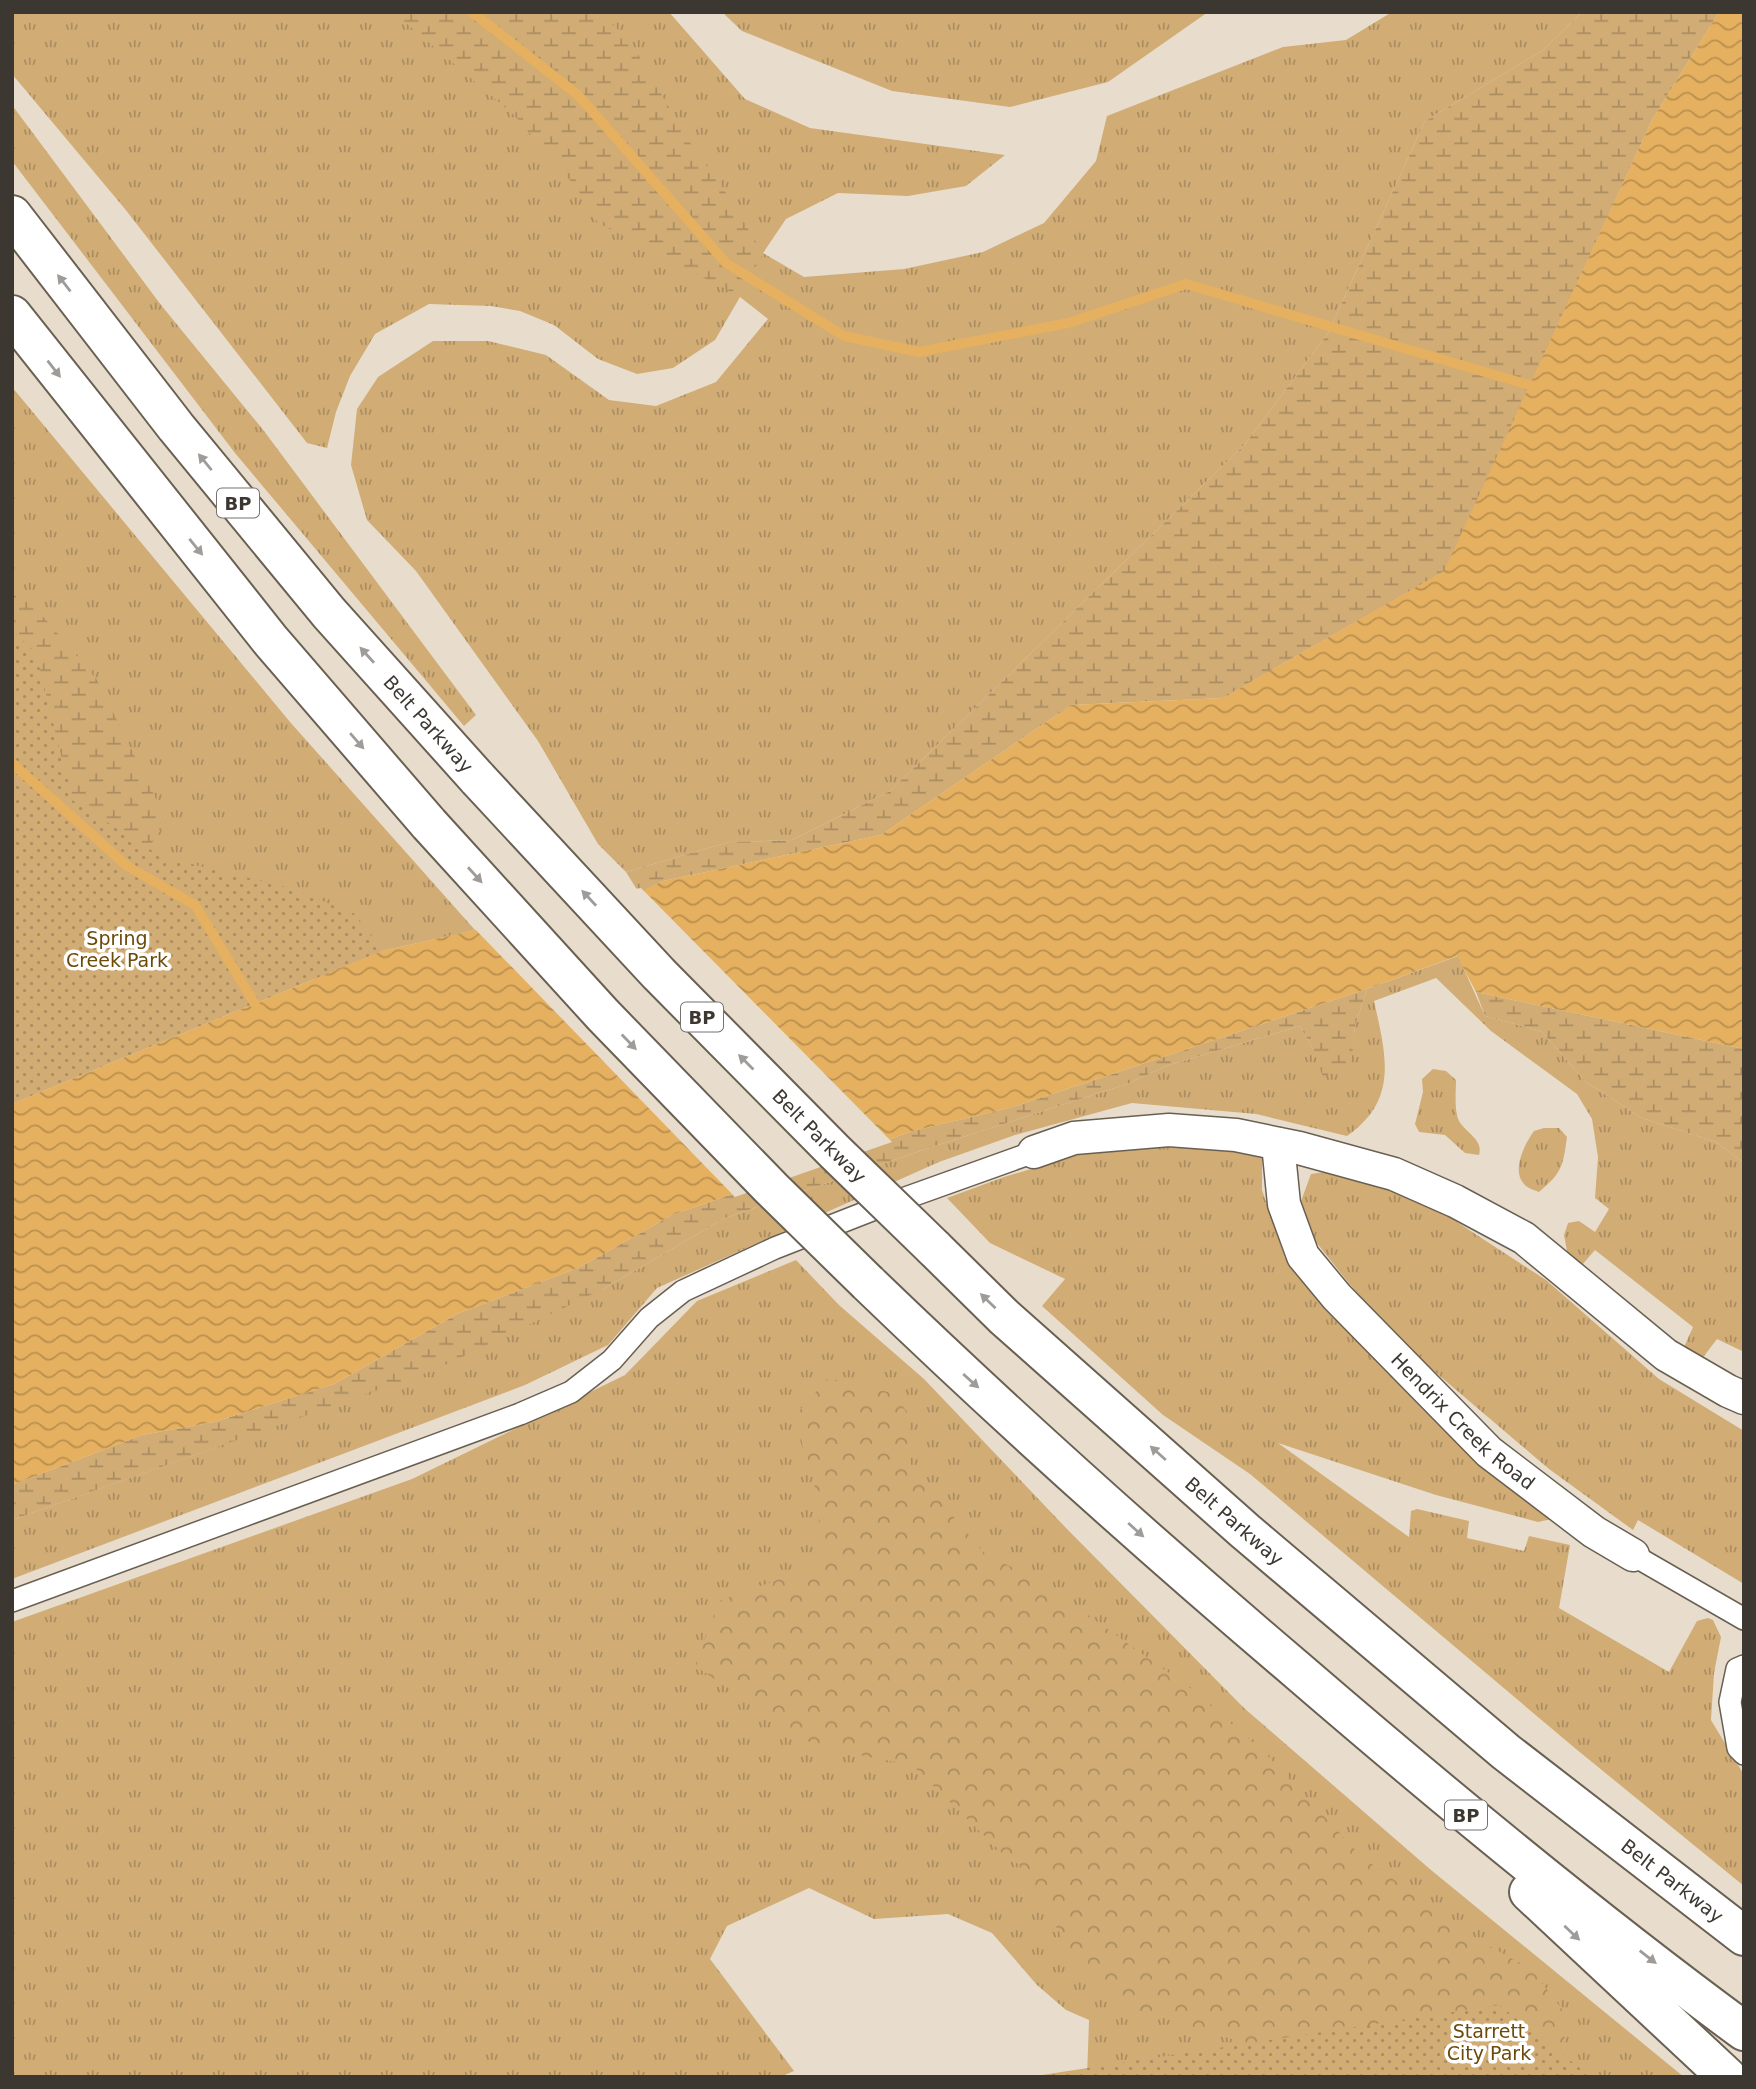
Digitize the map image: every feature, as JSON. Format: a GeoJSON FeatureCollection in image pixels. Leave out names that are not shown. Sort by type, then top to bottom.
{"type":"FeatureCollection","features":[{"type":"Feature","properties":{"kind":"highway","name":"Belt Parkway"},"geometry":{"type":"LineString","coordinates":[[12,215],[176,427],[312,593],[478,779],[659,974],[835,1152],[1004,1317],[1245,1531],[1506,1752],[1744,1936]]}},
{"type":"Feature","properties":{"kind":"highway","name":"BP"},"geometry":{"type":"LineString","coordinates":[[12,315],[271,641],[429,824],[603,1015],[771,1188],[951,1363],[1199,1586],[1455,1807],[1744,2031]]}},
{"type":"Feature","properties":{"kind":"highway"},"geometry":{"type":"LineString","coordinates":[[1245,1531],[1744,1906]]}},
{"type":"Feature","properties":{"kind":"highway"},"geometry":{"type":"LineString","coordinates":[[1199,1586],[1727,2077]]}},
{"type":"Feature","properties":{"kind":"street"},"geometry":{"type":"LineString","coordinates":[[1034,1152],[1074,1138],[1169,1130],[1236,1135],[1394,1174],[1455,1201],[1524,1238],[1666,1355],[1744,1398]]}},
{"type":"Feature","properties":{"kind":"street","name":"Hendrix Creek Road"},"geometry":{"type":"LineString","coordinates":[[1278,1144],[1284,1204],[1303,1256],[1337,1297],[1489,1452],[1594,1532],[1633,1555]]}},
{"type":"Feature","properties":{"kind":"lane"},"geometry":{"type":"LineString","coordinates":[[12,1601],[520,1414],[571,1392],[612,1360],[649,1318],[683,1291],[775,1248],[1034,1152]]}},
{"type":"Feature","properties":{"kind":"lane","name":"Hendrix Creek Road"},"geometry":{"type":"LineString","coordinates":[[1633,1555],[1744,1619]]}},
{"type":"Feature","properties":{"kind":"lane"},"geometry":{"type":"LineString","coordinates":[[1744,1666],[1737,1669],[1730,1702],[1738,1748],[1744,1754]]}},
{"type":"Feature","properties":{"kind":"green space"},"geometry":{"type":"Polygon","coordinates":[[[12,12],[669,12],[745,99],[810,128],[1005,155],[966,186],[908,196],[838,193],[786,219],[763,253],[804,277],[904,269],[983,252],[1044,223],[1096,161],[1107,116],[1283,47],[1346,40],[1392,12],[1582,12],[1543,50],[1425,121],[1328,333],[1245,444],[890,791],[792,840],[729,842],[626,872],[598,844],[538,741],[416,571],[367,520],[351,465],[357,409],[378,377],[433,341],[488,341],[546,355],[609,400],[656,406],[716,382],[768,319],[740,297],[715,340],[673,368],[637,374],[598,359],[554,325],[520,311],[491,306],[429,304],[375,334],[350,376],[336,412],[327,448],[307,443],[125,209],[12,74],[12,12]]]}},
{"type":"Feature","properties":{"kind":"green space"},"geometry":{"type":"Polygon","coordinates":[[[393,12],[597,12],[629,39],[688,140],[731,200],[763,254],[739,296],[598,223],[576,187],[514,115],[393,12]]]}},
{"type":"Feature","properties":{"kind":"green space"},"geometry":{"type":"Polygon","coordinates":[[[722,12],[1208,12],[1108,82],[1010,107],[892,91],[742,31],[722,12]]]}},
{"type":"Feature","properties":{"kind":"green space"},"geometry":{"type":"Polygon","coordinates":[[[1582,12],[1719,12],[1652,120],[1445,571],[1223,698],[1071,705],[881,835],[663,881],[639,893],[626,872],[729,842],[792,840],[890,791],[1245,444],[1328,333],[1425,121],[1543,50],[1582,12]]]}},
{"type":"Feature","properties":{"kind":"green space"},"geometry":{"type":"Polygon","coordinates":[[[12,105],[161,305],[264,431],[476,715],[464,726],[235,453],[12,161],[12,105]]]}},
{"type":"Feature","properties":{"kind":"green space"},"geometry":{"type":"Polygon","coordinates":[[[12,387],[290,722],[475,930],[382,951],[316,979],[12,1001],[12,387]]]}},
{"type":"Feature","properties":{"kind":"green space"},"geometry":{"type":"Polygon","coordinates":[[[12,580],[97,680],[167,821],[114,898],[12,855],[12,580]]]}},
{"type":"Feature","properties":{"kind":"green space","name":"Spring Creek Park"},"geometry":{"type":"Polygon","coordinates":[[[12,630],[36,653],[72,800],[162,857],[290,888],[355,914],[382,951],[12,1104],[12,630]]]}},
{"type":"Feature","properties":{"kind":"green space"},"geometry":{"type":"Polygon","coordinates":[[[1458,956],[1485,1016],[1541,1031],[1586,1082],[1642,1118],[1716,1142],[1744,1163],[1744,1352],[1717,1339],[1701,1360],[1684,1347],[1693,1327],[1595,1250],[1582,1265],[1568,1256],[1564,1235],[1568,1223],[1579,1221],[1595,1232],[1609,1209],[1595,1198],[1598,1157],[1592,1119],[1577,1094],[1491,1031],[1436,978],[1374,1001],[1384,1058],[1382,1092],[1364,1122],[1347,1136],[1256,1114],[1132,1103],[1015,1135],[939,1162],[657,1288],[608,1345],[525,1385],[12,1579],[12,1520],[214,1448],[605,1288],[725,1218],[1127,1084],[1166,1066],[1300,1026],[1313,1049],[1350,1067],[1355,1026],[1367,989],[1458,956]]]}},
{"type":"Feature","properties":{"kind":"green space"},"geometry":{"type":"Polygon","coordinates":[[[1367,989],[1355,1026],[1351,1067],[1323,1077],[1313,1049],[1300,1026],[1166,1066],[1127,1084],[725,1218],[605,1288],[437,1369],[12,1520],[12,1485],[142,1435],[214,1422],[334,1384],[457,1314],[580,1267],[672,1215],[913,1131],[1013,1107],[1367,989]]]}},
{"type":"Feature","properties":{"kind":"green space"},"geometry":{"type":"Polygon","coordinates":[[[1476,992],[1744,1049],[1744,1163],[1716,1142],[1642,1118],[1586,1082],[1541,1031],[1485,1016],[1476,992]]]}},
{"type":"Feature","properties":{"kind":"green space"},"geometry":{"type":"Polygon","coordinates":[[[1433,1069],[1446,1071],[1456,1080],[1457,1117],[1477,1141],[1479,1155],[1465,1153],[1445,1135],[1419,1132],[1415,1124],[1423,1092],[1422,1079],[1433,1069]]]}},
{"type":"Feature","properties":{"kind":"green space"},"geometry":{"type":"Polygon","coordinates":[[[1559,1128],[1567,1137],[1560,1168],[1539,1192],[1524,1184],[1520,1178],[1519,1165],[1530,1136],[1534,1131],[1559,1128]]]}},
{"type":"Feature","properties":{"kind":"green space"},"geometry":{"type":"Polygon","coordinates":[[[1159,1146],[1255,1146],[1262,1156],[1262,1190],[1285,1258],[1404,1378],[1552,1519],[1538,1522],[1436,1495],[1278,1443],[1409,1537],[1411,1511],[1417,1509],[1469,1521],[1467,1538],[1524,1551],[1529,1536],[1570,1545],[1559,1608],[1669,1672],[1697,1621],[1708,1618],[1713,1620],[1721,1637],[1714,1673],[1711,1720],[1744,1775],[1744,1886],[1576,1749],[1250,1474],[1163,1415],[1042,1306],[1065,1279],[990,1243],[947,1198],[1077,1155],[1159,1146]]]}},
{"type":"Feature","properties":{"kind":"green space"},"geometry":{"type":"Polygon","coordinates":[[[1331,1171],[1366,1180],[1440,1211],[1546,1280],[1659,1379],[1744,1431],[1744,1584],[1638,1520],[1633,1530],[1549,1469],[1387,1331],[1312,1237],[1301,1201],[1311,1174],[1331,1171]]]}},
{"type":"Feature","properties":{"kind":"green space"},"geometry":{"type":"Polygon","coordinates":[[[796,1260],[839,1305],[924,1379],[1244,1708],[1431,1870],[1684,2077],[1087,2077],[1089,2020],[1066,2010],[1037,1985],[992,1933],[948,1914],[874,1919],[809,1888],[727,1926],[710,1959],[794,2071],[780,2077],[12,2077],[12,1622],[412,1479],[625,1375],[697,1301],[796,1260]]]}},
{"type":"Feature","properties":{"kind":"green space"},"geometry":{"type":"Polygon","coordinates":[[[828,1378],[892,1393],[908,1413],[911,1467],[986,1555],[1039,1580],[1190,1688],[1265,1753],[1362,1857],[1480,1941],[1531,1969],[1562,2009],[1565,2043],[1479,2044],[1319,2066],[1134,2009],[1070,1952],[1024,1868],[1002,1853],[912,1765],[817,1747],[695,1666],[719,1601],[824,1563],[813,1473],[792,1419],[828,1378]]]}},
{"type":"Feature","properties":{"kind":"green space","name":"Starrett City Park"},"geometry":{"type":"Polygon","coordinates":[[[1499,2005],[1591,2077],[1029,2077],[1499,2005]]]}},
{"type":"Feature","properties":{"kind":"water"},"geometry":{"type":"Polygon","coordinates":[[[1719,12],[1744,12],[1744,1049],[1476,992],[1457,956],[1367,989],[1013,1107],[913,1131],[672,1215],[580,1267],[457,1314],[334,1384],[214,1422],[142,1435],[12,1485],[12,1104],[382,951],[638,893],[663,881],[881,835],[1071,705],[1223,698],[1444,571],[1652,120],[1719,12]]]}},
{"type":"Feature","properties":{"kind":"pier"},"geometry":{"type":"Polygon","coordinates":[[[641,888],[892,1142],[735,1197],[473,927],[592,895],[641,888]]]}},
{"type":"Feature","properties":{"kind":"waterway"},"geometry":{"type":"LineString","coordinates":[[472,12],[578,95],[726,263],[844,336],[919,352],[1068,323],[1186,284],[1529,385]]}},
{"type":"Feature","properties":{"kind":"waterway"},"geometry":{"type":"LineString","coordinates":[[12,763],[127,866],[195,905],[255,1004]]}}]}
